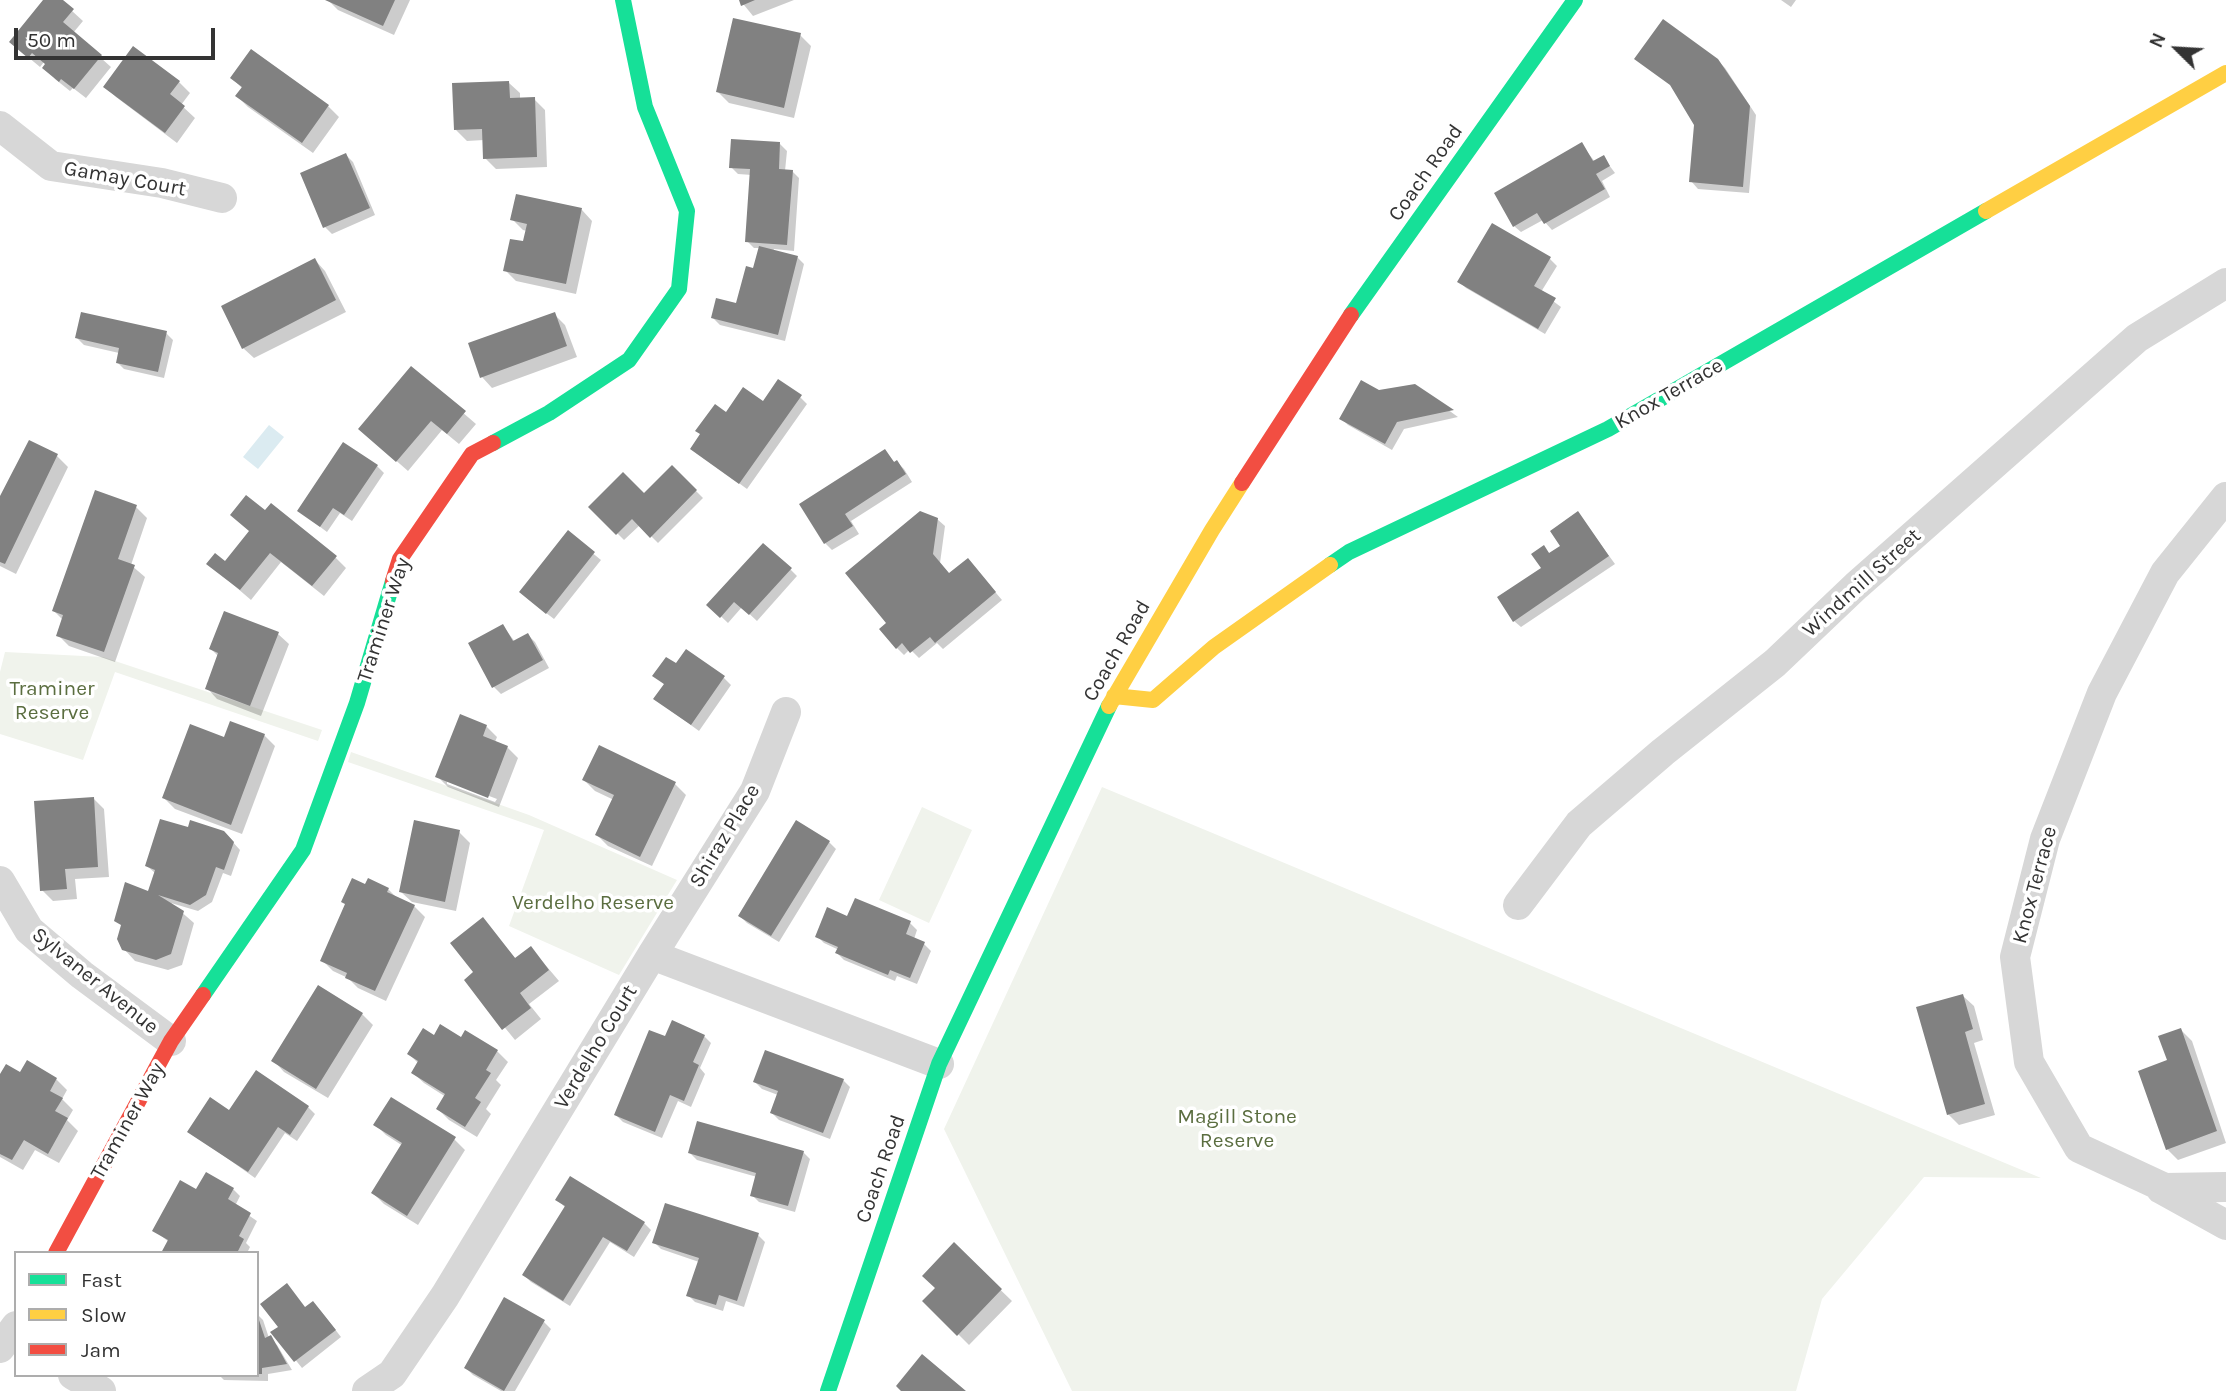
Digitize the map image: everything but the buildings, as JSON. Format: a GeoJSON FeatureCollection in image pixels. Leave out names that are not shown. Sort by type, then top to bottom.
{"type":"FeatureCollection","features":[{"type":"Feature","properties":{"kind":"street","name":"Traminer Way"},"geometry":{"type":"LineString","coordinates":[[57,1251],[172,1041],[303,850],[357,703],[400,559],[472,454],[549,414],[629,360],[679,289],[687,211],[645,107],[623,0]]}},
{"type":"Feature","properties":{"kind":"street","name":"Coach Road"},"geometry":{"type":"LineString","coordinates":[[828,1391],[939,1064],[1114,696],[1212,530],[1354,311],[1575,0]]}},
{"type":"Feature","properties":{"kind":"street","name":"Knox Terrace"},"geometry":{"type":"LineString","coordinates":[[1114,696],[1153,701],[1214,647],[1349,552],[1608,429],[2226,73]]}},
{"type":"Feature","properties":{"kind":"street","name":"Gamay Court"},"geometry":{"type":"LineString","coordinates":[[0,126],[51,166],[162,183],[222,198]]}},
{"type":"Feature","properties":{"kind":"street","name":"Windmill Street"},"geometry":{"type":"LineString","coordinates":[[1518,905],[1579,824],[1774,663],[1856,586],[2137,338],[2226,283]]}},
{"type":"Feature","properties":{"kind":"street","name":"Knox Terrace"},"geometry":{"type":"LineString","coordinates":[[2226,497],[2165,573],[2102,693],[2045,839],[2015,957],[2029,1062],[2079,1148],[2165,1188],[2226,1187]]}},
{"type":"Feature","properties":{"kind":"street","name":"Shiraz Place"},"geometry":{"type":"LineString","coordinates":[[652,955],[755,791],[786,712]]}},
{"type":"Feature","properties":{"kind":"street","name":"Sylvaner Avenue"},"geometry":{"type":"LineString","coordinates":[[0,881],[29,930],[82,975],[172,1041]]}},
{"type":"Feature","properties":{"kind":"street"},"geometry":{"type":"LineString","coordinates":[[652,955],[939,1064]]}},
{"type":"Feature","properties":{"kind":"street","name":"Verdelho Court"},"geometry":{"type":"LineString","coordinates":[[367,1391],[391,1374],[445,1296],[652,955]]}},
{"type":"Feature","properties":{"kind":"street"},"geometry":{"type":"LineString","coordinates":[[2133,1173],[2226,1225]]}},
{"type":"Feature","properties":{"kind":"street"},"geometry":{"type":"LineString","coordinates":[[76,1377],[101,1391]]}},
{"type":"Feature","properties":{"kind":"green space","name":"Traminer Reserve"},"geometry":{"type":"Polygon","coordinates":[[[5,652],[103,657],[322,730],[318,741],[115,672],[83,760],[0,734],[0,672],[5,652]]]}},
{"type":"Feature","properties":{"kind":"green space","name":"Verdelho Reserve"},"geometry":{"type":"Polygon","coordinates":[[[351,752],[529,815],[677,880],[619,975],[509,926],[544,830],[348,762],[351,752]]]}},
{"type":"Feature","properties":{"kind":"green space","name":"Magill Stone Reserve"},"geometry":{"type":"Polygon","coordinates":[[[1102,787],[2041,1178],[1924,1177],[1822,1299],[1796,1391],[1072,1391],[944,1129],[1102,787]]]}},
{"type":"Feature","properties":{"kind":"green space"},"geometry":{"type":"Polygon","coordinates":[[[922,807],[972,830],[929,923],[879,900],[922,807]]]}},
{"type":"Feature","properties":{"kind":"shaded area"},"geometry":{"type":"Polygon","coordinates":[[[269,425],[284,437],[258,469],[243,457],[269,425]]]}},
{"type":"Feature","properties":{"kind":"traffic: fast"},"geometry":{"type":"LineString","coordinates":[[493,443],[549,413],[629,360],[679,289],[687,211],[645,107],[623,0]]}},
{"type":"Feature","properties":{"kind":"traffic: fast"},"geometry":{"type":"LineString","coordinates":[[1351,315],[1575,0]]}},
{"type":"Feature","properties":{"kind":"traffic: fast"},"geometry":{"type":"LineString","coordinates":[[1330,565],[1349,552],[1608,429],[1986,211]]}},
{"type":"Feature","properties":{"kind":"traffic: fast"},"geometry":{"type":"LineString","coordinates":[[203,995],[303,850],[357,703],[393,581]]}},
{"type":"Feature","properties":{"kind":"traffic: fast"},"geometry":{"type":"LineString","coordinates":[[828,1391],[939,1064],[1109,706]]}},
{"type":"Feature","properties":{"kind":"traffic: slow"},"geometry":{"type":"LineString","coordinates":[[1986,211],[2226,73]]}},
{"type":"Feature","properties":{"kind":"traffic: slow"},"geometry":{"type":"LineString","coordinates":[[1109,706],[1242,483]]}},
{"type":"Feature","properties":{"kind":"traffic: slow"},"geometry":{"type":"LineString","coordinates":[[1114,696],[1153,700],[1214,647],[1330,565]]}},
{"type":"Feature","properties":{"kind":"traffic: jam"},"geometry":{"type":"LineString","coordinates":[[1242,483],[1351,315]]}},
{"type":"Feature","properties":{"kind":"traffic: jam"},"geometry":{"type":"LineString","coordinates":[[393,581],[400,559],[472,454],[493,443]]}},
{"type":"Feature","properties":{"kind":"traffic: jam"},"geometry":{"type":"LineString","coordinates":[[57,1251],[171,1041],[203,995]]}}]}
